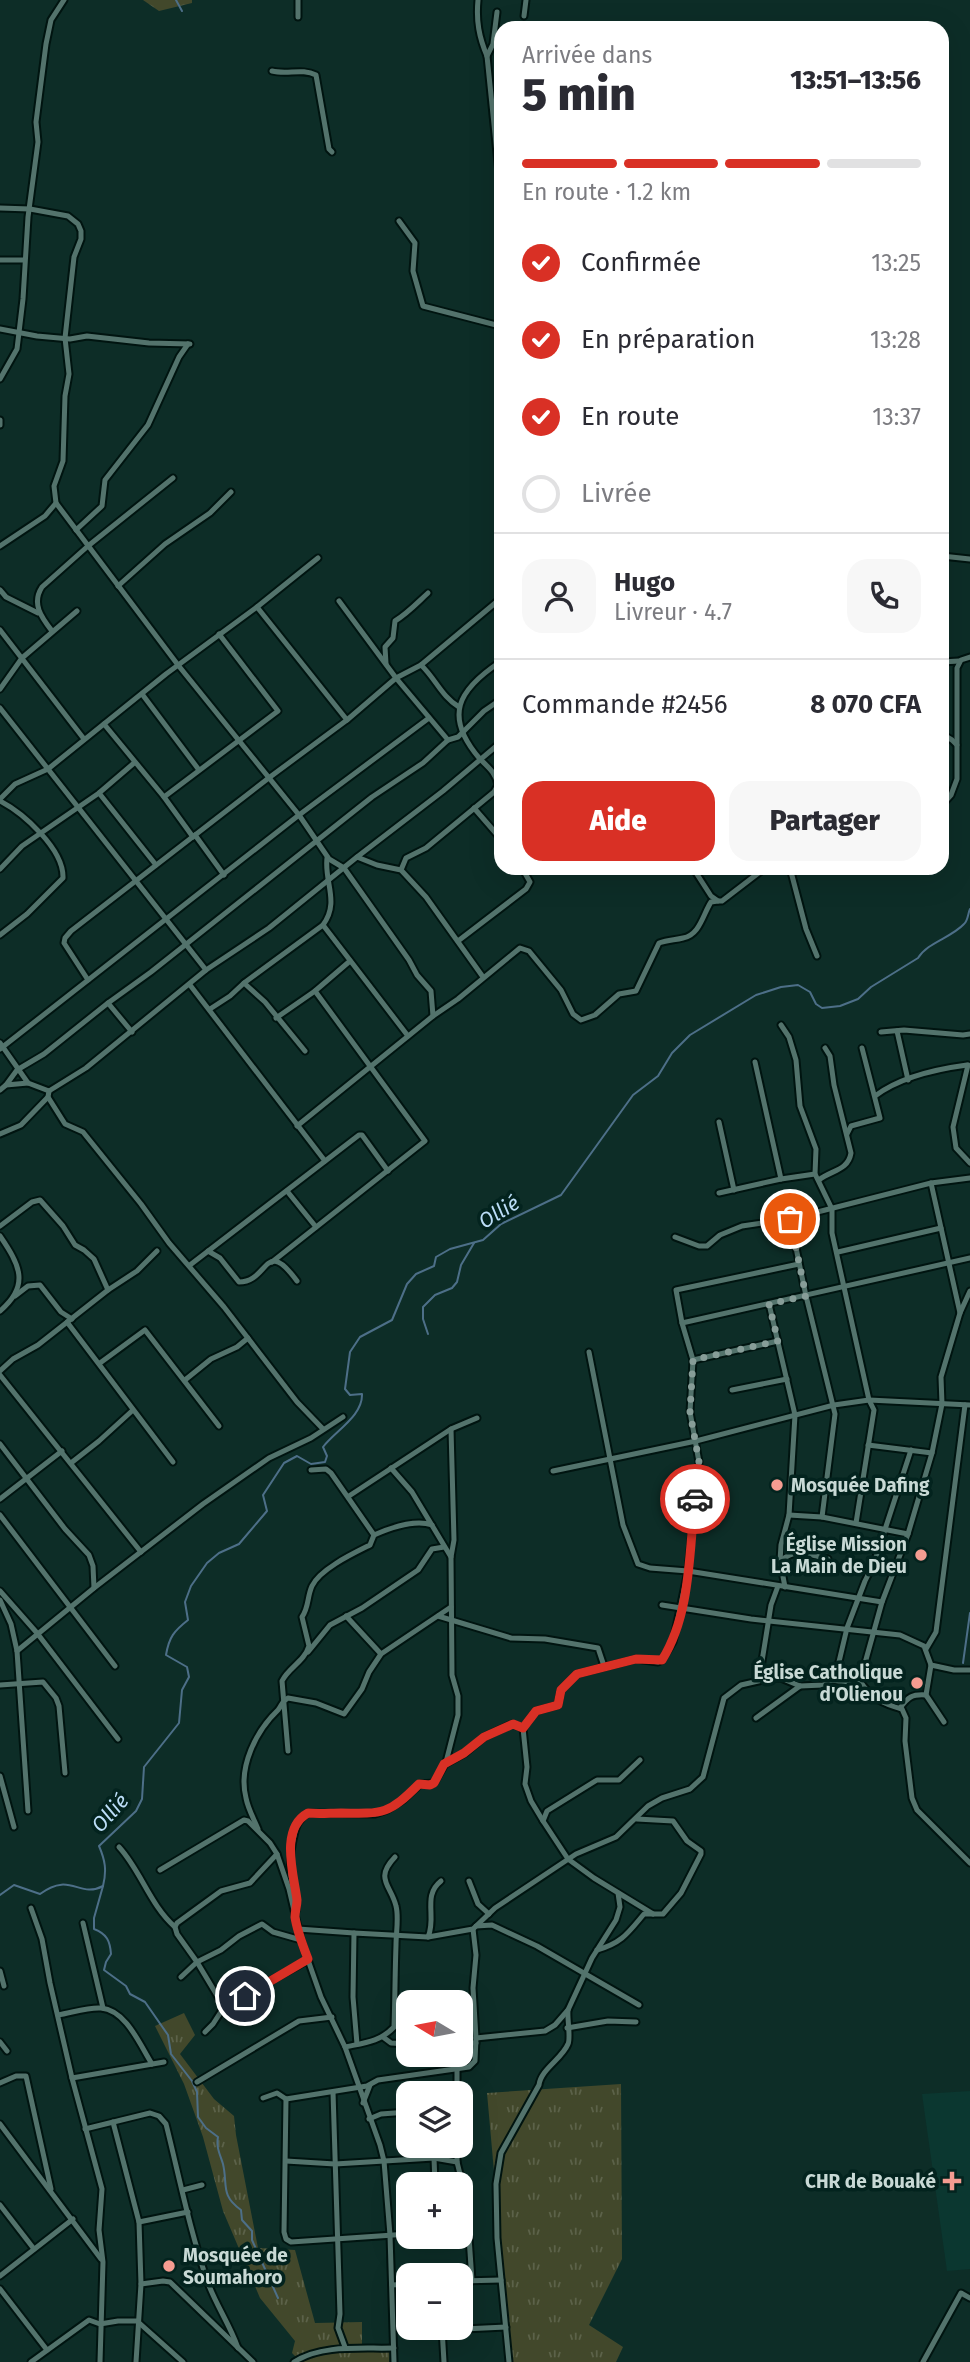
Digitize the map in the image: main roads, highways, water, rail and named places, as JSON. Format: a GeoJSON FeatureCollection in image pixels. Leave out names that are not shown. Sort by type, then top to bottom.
{"type":"FeatureCollection","features":[{"type":"Feature","properties":{"kind":"waterway"},"geometry":{"type":"LineString","coordinates":[[176,0],[182,11]]}},
{"type":"Feature","properties":{"kind":"waterway","name":"Ollié"},"geometry":{"type":"LineString","coordinates":[[0,1895],[14,1885],[40,1894],[60,1885],[87,1890],[103,1886],[105,1865],[99,1846],[136,1811],[142,1799],[144,1767],[179,1723],[182,1690],[189,1677],[187,1667],[166,1655],[173,1635],[188,1620],[185,1602],[191,1586],[207,1563],[219,1553],[239,1544],[267,1511],[263,1495],[284,1463],[297,1456],[311,1464],[325,1462],[327,1456],[323,1447],[353,1416],[361,1402],[362,1394],[350,1395],[345,1389],[350,1352],[360,1337],[392,1320],[407,1284],[416,1274],[434,1266],[436,1257],[450,1249],[483,1240],[501,1224],[561,1195],[633,1095],[658,1076],[672,1053],[690,1035],[756,995],[781,987],[798,985],[810,992],[816,1004],[822,1008],[840,1006],[858,999],[871,987],[959,929],[966,921],[970,909]]}},
{"type":"Feature","properties":{"kind":"waterway"},"geometry":{"type":"LineString","coordinates":[[428,1334],[423,1319],[423,1307],[435,1295],[452,1288],[457,1282],[461,1265],[474,1243]]}},
{"type":"Feature","properties":{"kind":"waterway"},"geometry":{"type":"LineString","coordinates":[[963,1663],[970,1613]]}},
{"type":"Feature","properties":{"kind":"waterway"},"geometry":{"type":"LineString","coordinates":[[103,1886],[94,1918],[94,1929],[105,1936],[110,1945],[111,1954],[104,1970],[126,1986],[130,1994],[145,2002],[168,2035],[171,2054],[197,2092],[198,2117],[206,2128],[218,2137],[227,2194],[241,2210],[242,2220],[252,2231],[252,2240],[278,2298]]}},
{"type":"Feature","properties":{"kind":"place","name":"Mosquée Dafing"},"geometry":{"type":"Point","coordinates":[777,1485]}},
{"type":"Feature","properties":{"kind":"place","name":"Église Mission La Main de Dieu"},"geometry":{"type":"Point","coordinates":[921,1555]}},
{"type":"Feature","properties":{"kind":"place","name":"Église Catholique d'Olienou"},"geometry":{"type":"Point","coordinates":[917,1683]}},
{"type":"Feature","properties":{"kind":"place","name":"CHR de Bouaké"},"geometry":{"type":"Point","coordinates":[952,2181]}},
{"type":"Feature","properties":{"kind":"place","name":"Mosquée de Soumahoro"},"geometry":{"type":"Point","coordinates":[169,2266]}}]}
